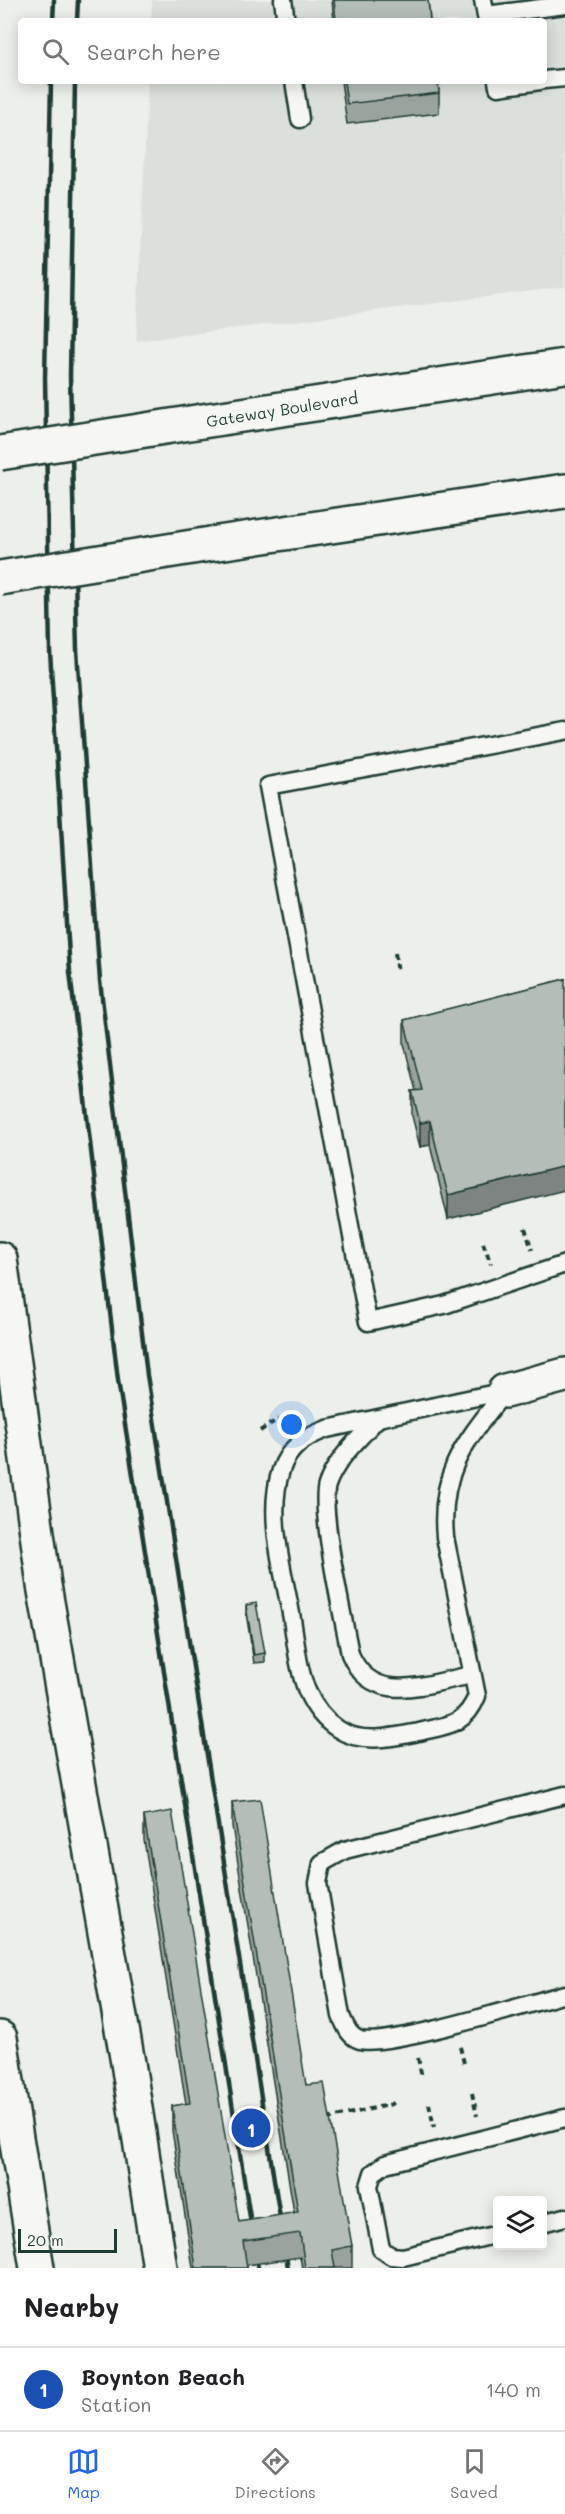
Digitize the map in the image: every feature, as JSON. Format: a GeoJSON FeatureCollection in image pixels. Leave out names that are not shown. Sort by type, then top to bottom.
{"type":"FeatureCollection","features":[{"type":"Feature","properties":{"kind":"main road","name":"Gateway Boulevard"},"geometry":{"type":"LineString","coordinates":[[0,453],[565,366]]}},
{"type":"Feature","properties":{"kind":"main road"},"geometry":{"type":"LineString","coordinates":[[0,578],[565,491]]}},
{"type":"Feature","properties":{"kind":"main road"},"geometry":{"type":"LineString","coordinates":[[0,1259],[44,1585],[126,2051],[160,2268]]}},
{"type":"Feature","properties":{"kind":"main road"},"geometry":{"type":"LineString","coordinates":[[505,1391],[565,1376]]}},
{"type":"Feature","properties":{"kind":"main road"},"geometry":{"type":"LineString","coordinates":[[0,2038],[37,2268]]}},
{"type":"Feature","properties":{"kind":"lane"},"geometry":{"type":"LineString","coordinates":[[283,0],[286,18]]}},
{"type":"Feature","properties":{"kind":"lane"},"geometry":{"type":"LineString","coordinates":[[485,12],[565,5]]}},
{"type":"Feature","properties":{"kind":"lane"},"geometry":{"type":"LineString","coordinates":[[547,80],[565,78]]}},
{"type":"Feature","properties":{"kind":"lane"},"geometry":{"type":"LineString","coordinates":[[294,84],[300,119]]}},
{"type":"Feature","properties":{"kind":"lane"},"geometry":{"type":"LineString","coordinates":[[498,84],[498,87],[520,84]]}},
{"type":"Feature","properties":{"kind":"lane"},"geometry":{"type":"LineString","coordinates":[[565,731],[268,786],[368,1322],[444,1305],[565,1264]]}},
{"type":"Feature","properties":{"kind":"lane"},"geometry":{"type":"LineString","coordinates":[[505,1391],[456,1457],[446,1490],[443,1519],[445,1537],[477,1696],[471,1712],[457,1723],[394,1737],[366,1738],[340,1731],[319,1711],[306,1689],[277,1530],[276,1499],[281,1470],[292,1450],[307,1437],[327,1429],[505,1391]]}},
{"type":"Feature","properties":{"kind":"lane"},"geometry":{"type":"LineString","coordinates":[[377,1419],[338,1464],[325,1493],[327,1520],[350,1654],[360,1673],[367,1680],[387,1688],[405,1688],[472,1675]]}},
{"type":"Feature","properties":{"kind":"lane"},"geometry":{"type":"LineString","coordinates":[[565,1795],[345,1850],[322,1863],[318,1883],[341,2016],[350,2034],[358,2040],[369,2041],[414,2033],[565,1994]]}},
{"type":"Feature","properties":{"kind":"lane"},"geometry":{"type":"LineString","coordinates":[[493,2235],[403,2257],[391,2256],[381,2248],[369,2186],[373,2173],[385,2164],[565,2118]]}},
{"type":"Feature","properties":{"kind":"lane"},"geometry":{"type":"LineString","coordinates":[[547,2222],[565,2217]]}},
{"type":"Feature","properties":{"kind":"path"},"geometry":{"type":"LineString","coordinates":[[395,953],[398,973]]}},
{"type":"Feature","properties":{"kind":"path"},"geometry":{"type":"LineString","coordinates":[[525,1228],[534,1254]]}},
{"type":"Feature","properties":{"kind":"path"},"geometry":{"type":"LineString","coordinates":[[483,1243],[492,1268]]}},
{"type":"Feature","properties":{"kind":"path"},"geometry":{"type":"LineString","coordinates":[[260,1431],[278,1419]]}},
{"type":"Feature","properties":{"kind":"path"},"geometry":{"type":"LineString","coordinates":[[458,2039],[465,2067]]}},
{"type":"Feature","properties":{"kind":"path"},"geometry":{"type":"LineString","coordinates":[[416,2048],[422,2078]]}},
{"type":"Feature","properties":{"kind":"path"},"geometry":{"type":"LineString","coordinates":[[472,2094],[478,2120]]}},
{"type":"Feature","properties":{"kind":"path"},"geometry":{"type":"LineString","coordinates":[[327,2119],[392,2104],[398,2100]]}},
{"type":"Feature","properties":{"kind":"path"},"geometry":{"type":"LineString","coordinates":[[429,2104],[435,2131]]}},
{"type":"Feature","properties":{"kind":"shaded area"},"geometry":{"type":"Polygon","coordinates":[[[152,0],[565,0],[565,287],[136,341],[148,84],[547,84],[547,18],[151,18],[152,0]]]}},
{"type":"Feature","properties":{"kind":"building"},"geometry":{"type":"Polygon","coordinates":[[[334,0],[428,0],[430,18],[336,18],[334,0]]]}},
{"type":"Feature","properties":{"kind":"building"},"geometry":{"type":"Polygon","coordinates":[[[344,84],[438,84],[439,93],[347,104],[344,84]]]}},
{"type":"Feature","properties":{"kind":"building"},"geometry":{"type":"Polygon","coordinates":[[[565,979],[565,1166],[448,1195],[430,1121],[420,1123],[412,1091],[422,1090],[404,1020],[565,979]]]}},
{"type":"Feature","properties":{"kind":"building"},"geometry":{"type":"Polygon","coordinates":[[[256,1603],[265,1653],[254,1655],[246,1605],[256,1603]]]}},
{"type":"Feature","properties":{"kind":"building"},"geometry":{"type":"Polygon","coordinates":[[[260,1799],[306,2085],[324,2083],[352,2246],[332,2250],[335,2268],[305,2268],[300,2233],[243,2241],[247,2268],[196,2268],[172,2106],[190,2103],[144,1816],[172,1811],[239,2222],[298,2212],[232,1802],[260,1799]]]}},
{"type":"Feature","properties":{"kind":"railway"},"geometry":{"type":"LineString","coordinates":[[53,18],[54,0]]}},
{"type":"Feature","properties":{"kind":"railway"},"geometry":{"type":"LineString","coordinates":[[77,18],[78,0]]}},
{"type":"Feature","properties":{"kind":"railway"},"geometry":{"type":"LineString","coordinates":[[51,84],[45,378],[50,651],[70,972],[118,1380],[258,2268]]}},
{"type":"Feature","properties":{"kind":"railway"},"geometry":{"type":"LineString","coordinates":[[75,84],[70,376],[77,650],[100,981],[147,1375],[288,2268]]}},
{"type":"Feature","properties":{"kind":"place","name":"Boynton Beach"},"geometry":{"type":"Point","coordinates":[251,2128]}}]}
